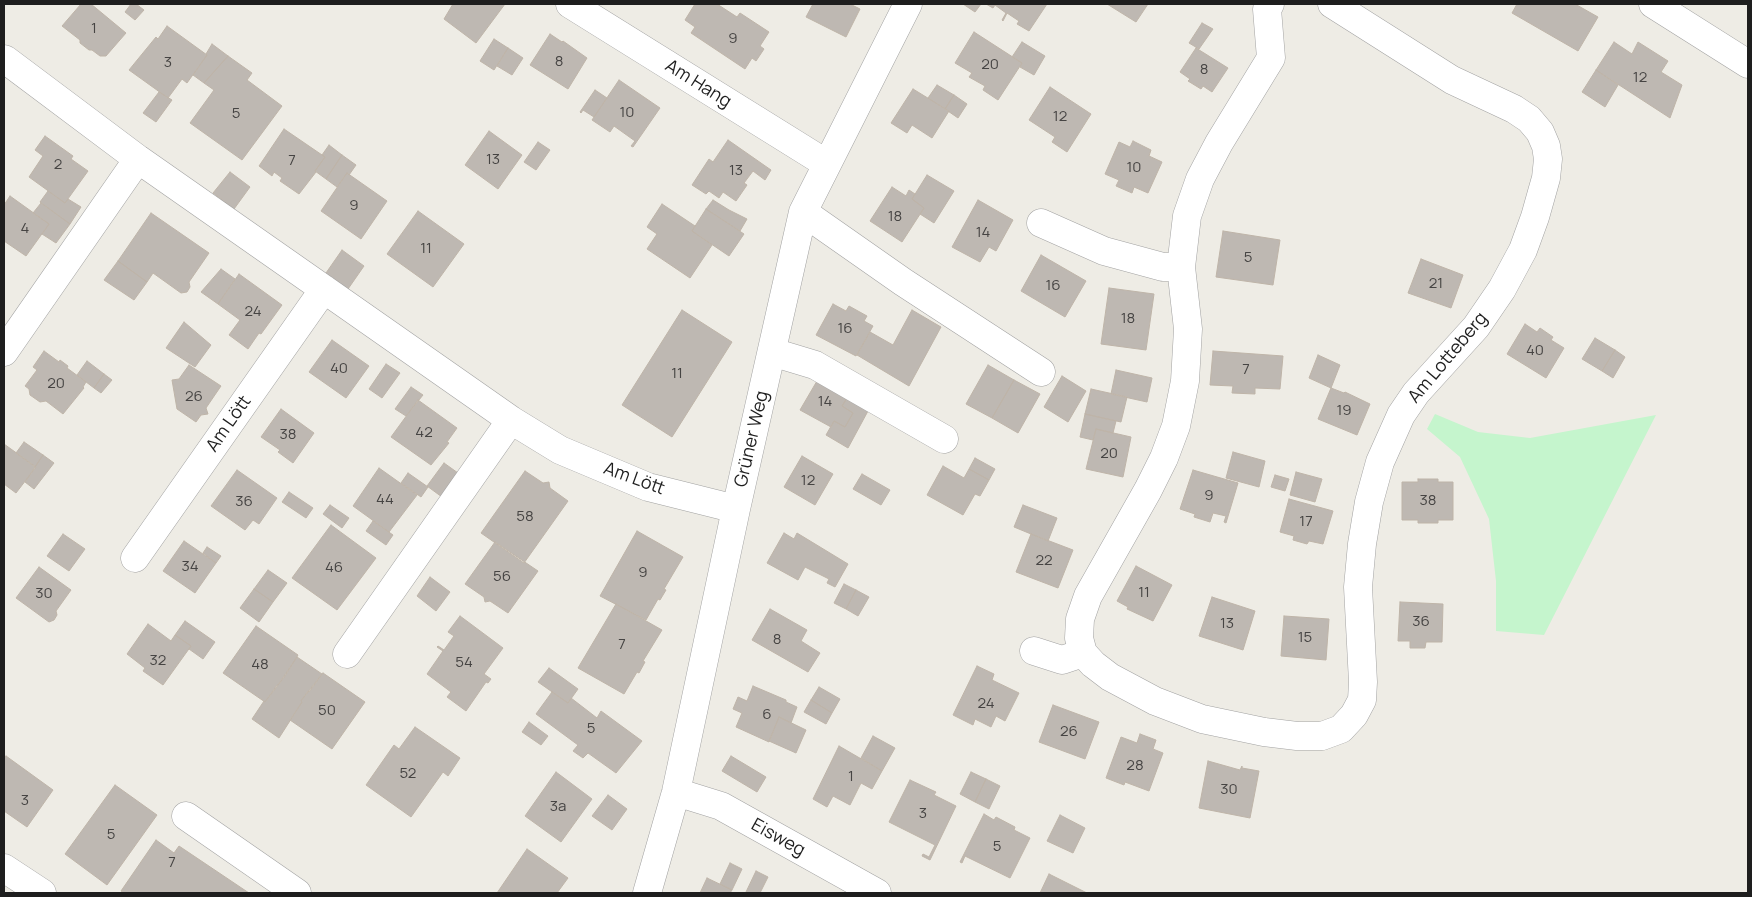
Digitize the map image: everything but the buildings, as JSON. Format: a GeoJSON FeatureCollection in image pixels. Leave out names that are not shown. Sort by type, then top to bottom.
{"type":"FeatureCollection","features":[{"type":"Feature","properties":{"kind":"street","name":"Am Hang"},"geometry":{"type":"LineString","coordinates":[[570,4],[827,164]]}},
{"type":"Feature","properties":{"kind":"street","name":"Grüner Weg"},"geometry":{"type":"LineString","coordinates":[[647,893],[676,792],[736,509],[803,212],[908,4]]}},
{"type":"Feature","properties":{"kind":"street"},"geometry":{"type":"LineString","coordinates":[[1034,651],[1062,660],[1083,653],[1079,638],[1080,619],[1088,596],[1148,490],[1164,458],[1176,426],[1185,381],[1188,330],[1181,267],[1187,216],[1200,179],[1219,143],[1270,58],[1267,9],[1270,4]]}},
{"type":"Feature","properties":{"kind":"street","name":"Am Lotteberg"},"geometry":{"type":"LineString","coordinates":[[1083,653],[1093,664],[1110,677],[1156,701],[1202,719],[1264,732],[1297,736],[1322,736],[1341,728],[1354,715],[1362,700],[1363,682],[1358,587],[1368,502],[1380,462],[1402,415],[1416,393],[1476,327],[1502,289],[1523,250],[1535,217],[1546,178],[1548,158],[1546,146],[1540,132],[1529,120],[1514,109],[1452,80],[1332,4]]}},
{"type":"Feature","properties":{"kind":"street"},"geometry":{"type":"LineString","coordinates":[[1653,4],[1748,64]]}},
{"type":"Feature","properties":{"kind":"street","name":"Am Lött"},"geometry":{"type":"LineString","coordinates":[[4,59],[138,159],[511,420],[560,450],[648,487],[736,509]]}},
{"type":"Feature","properties":{"kind":"street"},"geometry":{"type":"LineString","coordinates":[[4,352],[138,159]]}},
{"type":"Feature","properties":{"kind":"street"},"geometry":{"type":"LineString","coordinates":[[803,212],[903,282],[1041,372]]}},
{"type":"Feature","properties":{"kind":"street"},"geometry":{"type":"LineString","coordinates":[[1041,222],[1104,251],[1163,267],[1181,267]]}},
{"type":"Feature","properties":{"kind":"street","name":"Am Lött"},"geometry":{"type":"LineString","coordinates":[[135,558],[324,290]]}},
{"type":"Feature","properties":{"kind":"street"},"geometry":{"type":"LineString","coordinates":[[772,352],[815,365],[944,439]]}},
{"type":"Feature","properties":{"kind":"street"},"geometry":{"type":"LineString","coordinates":[[347,654],[511,420]]}},
{"type":"Feature","properties":{"kind":"street","name":"Eisweg"},"geometry":{"type":"LineString","coordinates":[[676,792],[721,806],[877,893]]}},
{"type":"Feature","properties":{"kind":"street"},"geometry":{"type":"LineString","coordinates":[[186,816],[297,893]]}},
{"type":"Feature","properties":{"kind":"street"},"geometry":{"type":"LineString","coordinates":[[4,868],[42,893]]}},
{"type":"Feature","properties":{"kind":"green space"},"geometry":{"type":"Polygon","coordinates":[[[1435,414],[1478,432],[1530,438],[1656,415],[1544,635],[1496,631],[1496,581],[1489,519],[1460,457],[1427,429],[1435,414]]]}}]}
